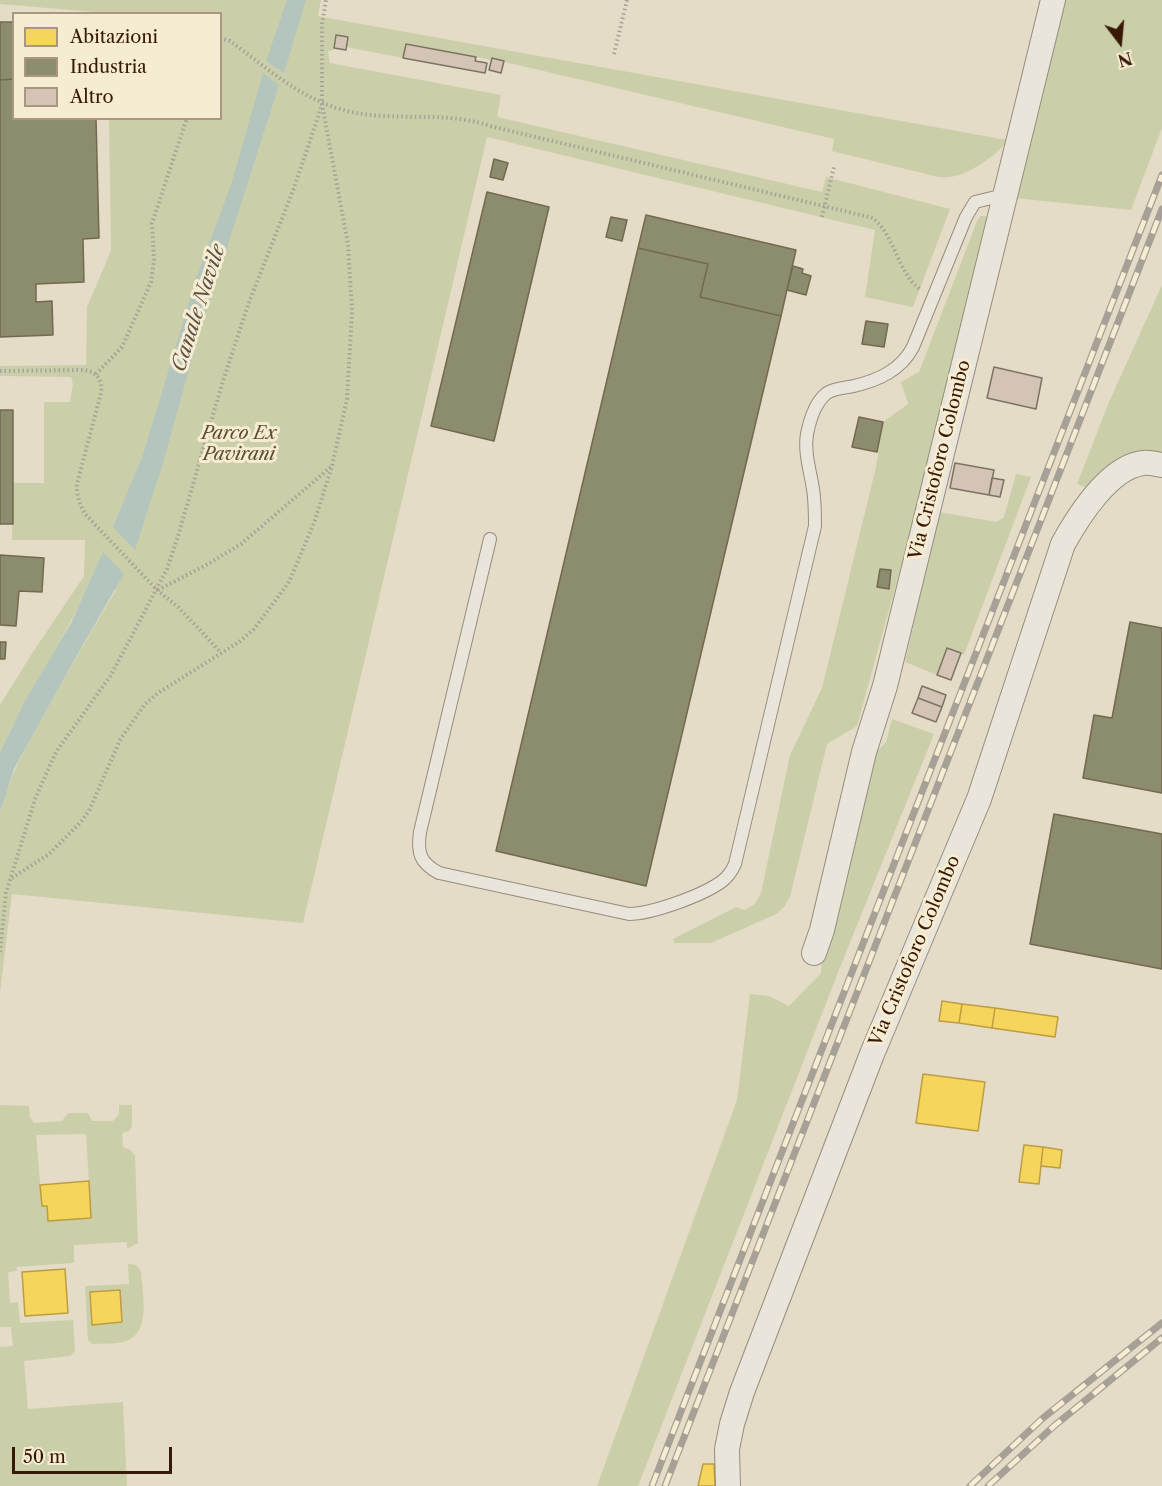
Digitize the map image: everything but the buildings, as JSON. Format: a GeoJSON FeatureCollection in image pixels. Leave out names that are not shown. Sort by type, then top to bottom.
{"type":"FeatureCollection","features":[{"type":"Feature","properties":{"kind":"street","name":"Via Cristoforo Colombo"},"geometry":{"type":"LineString","coordinates":[[814,953],[822,930],[864,752],[885,686],[1053,0]]}},
{"type":"Feature","properties":{"kind":"street","name":"Via Cristoforo Colombo"},"geometry":{"type":"LineString","coordinates":[[728,1486],[727,1449],[742,1392],[872,1054],[979,799],[1063,544],[1077,519],[1099,490],[1122,472],[1143,463],[1162,465]]}},
{"type":"Feature","properties":{"kind":"lane"},"geometry":{"type":"LineString","coordinates":[[490,539],[420,832],[418,844],[427,867],[439,873],[629,914],[653,912],[722,881],[735,864],[814,526],[815,506],[807,456],[807,435],[813,414],[819,401],[829,392],[882,377],[903,363],[913,347],[966,217],[975,202],[1004,195]]}},
{"type":"Feature","properties":{"kind":"path"},"geometry":{"type":"LineString","coordinates":[[12,878],[49,854],[81,822],[93,805],[120,740],[146,704],[178,679],[239,642],[254,628],[285,588],[314,523],[332,466],[347,399],[352,296],[348,244],[322,104],[321,24],[326,0]]}},
{"type":"Feature","properties":{"kind":"path"},"geometry":{"type":"LineString","coordinates":[[614,54],[627,0]]}},
{"type":"Feature","properties":{"kind":"path"},"geometry":{"type":"LineString","coordinates":[[222,39],[230,41],[303,95],[341,110],[368,114],[470,119],[501,129],[864,215],[878,223],[914,283],[933,297]]}},
{"type":"Feature","properties":{"kind":"path"},"geometry":{"type":"LineString","coordinates":[[0,952],[3,908],[34,799],[43,777],[72,728],[111,675],[157,590],[178,536],[222,384],[248,305],[290,199],[322,104]]}},
{"type":"Feature","properties":{"kind":"path"},"geometry":{"type":"LineString","coordinates":[[96,374],[122,347],[151,282],[154,270],[152,223],[186,120]]}},
{"type":"Feature","properties":{"kind":"path"},"geometry":{"type":"LineString","coordinates":[[822,217],[834,167]]}},
{"type":"Feature","properties":{"kind":"path"},"geometry":{"type":"LineString","coordinates":[[0,371],[84,370],[96,374],[100,380],[101,393],[77,483],[76,491],[81,507],[91,521],[145,578],[178,608],[221,654]]}},
{"type":"Feature","properties":{"kind":"path"},"geometry":{"type":"LineString","coordinates":[[157,590],[242,544],[332,466]]}},
{"type":"Feature","properties":{"kind":"green space","name":"Parco Ex Pavirani"},"geometry":{"type":"Polygon","coordinates":[[[0,0],[287,0],[285,8],[302,12],[306,0],[321,0],[318,16],[1007,140],[993,155],[973,169],[956,176],[938,177],[832,151],[834,139],[492,59],[406,44],[403,58],[346,47],[328,51],[330,63],[501,95],[497,117],[822,192],[826,177],[950,209],[913,307],[865,297],[875,230],[487,137],[303,923],[12,894],[0,992],[0,812],[13,773],[71,666],[116,590],[87,589],[0,752],[0,705],[84,576],[85,540],[12,540],[13,483],[44,483],[44,402],[70,402],[73,384],[71,377],[0,376],[0,366],[86,365],[87,307],[111,251],[109,120],[222,120],[222,12],[95,12],[0,4],[0,0]]]}},
{"type":"Feature","properties":{"kind":"green space"},"geometry":{"type":"Polygon","coordinates":[[[1063,0],[1162,0],[1162,128],[1131,210],[1014,198],[1063,0]]]}},
{"type":"Feature","properties":{"kind":"green space"},"geometry":{"type":"Polygon","coordinates":[[[980,216],[989,218],[929,464],[857,726],[827,744],[790,897],[776,914],[711,943],[674,943],[673,939],[736,907],[745,910],[755,904],[761,893],[790,755],[822,688],[876,467],[883,422],[908,404],[901,382],[919,372],[980,216]]]}},
{"type":"Feature","properties":{"kind":"green space"},"geometry":{"type":"Polygon","coordinates":[[[1162,285],[1162,458],[1093,490],[1077,484],[1109,402],[1162,285]]]}},
{"type":"Feature","properties":{"kind":"green space"},"geometry":{"type":"Polygon","coordinates":[[[1016,474],[1031,477],[964,655],[947,648],[937,675],[905,662],[939,512],[997,522],[1004,517],[1016,474]]]}},
{"type":"Feature","properties":{"kind":"green space"},"geometry":{"type":"Polygon","coordinates":[[[892,719],[934,734],[839,970],[638,1486],[597,1486],[737,1100],[750,994],[769,996],[789,1006],[821,973],[822,958],[871,758],[886,742],[892,719]]]}},
{"type":"Feature","properties":{"kind":"green space"},"geometry":{"type":"Polygon","coordinates":[[[0,1105],[29,1106],[30,1117],[34,1123],[62,1121],[68,1113],[88,1113],[92,1121],[113,1121],[119,1114],[119,1105],[132,1105],[132,1126],[129,1131],[122,1133],[123,1147],[135,1155],[138,1243],[127,1249],[127,1242],[74,1245],[74,1262],[72,1263],[17,1267],[17,1271],[8,1272],[10,1303],[18,1302],[20,1323],[73,1320],[75,1351],[70,1356],[24,1361],[28,1409],[123,1402],[127,1486],[0,1486],[0,1347],[13,1346],[11,1327],[0,1327],[0,1105]],[[86,1134],[36,1135],[42,1206],[47,1206],[48,1220],[91,1218],[86,1134]]]}},
{"type":"Feature","properties":{"kind":"green space"},"geometry":{"type":"Polygon","coordinates":[[[128,1264],[136,1265],[141,1271],[144,1310],[139,1329],[126,1341],[92,1344],[88,1340],[85,1286],[129,1284],[128,1264]]]}},
{"type":"Feature","properties":{"kind":"water"},"geometry":{"type":"Polygon","coordinates":[[[287,0],[306,0],[284,73],[266,61],[287,0]]]}},
{"type":"Feature","properties":{"kind":"water","name":"Canale Navile"},"geometry":{"type":"Polygon","coordinates":[[[263,73],[279,85],[197,341],[163,463],[135,550],[113,527],[143,455],[196,279],[231,185],[263,73]]]}},
{"type":"Feature","properties":{"kind":"water"},"geometry":{"type":"Polygon","coordinates":[[[103,552],[124,574],[14,769],[0,812],[0,752],[25,701],[71,623],[103,552]]]}},
{"type":"Feature","properties":{"kind":"railway"},"geometry":{"type":"LineString","coordinates":[[652,1486],[1162,175]]}},
{"type":"Feature","properties":{"kind":"railway"},"geometry":{"type":"LineString","coordinates":[[665,1486],[1162,209]]}},
{"type":"Feature","properties":{"kind":"railway"},"geometry":{"type":"LineString","coordinates":[[970,1486],[1043,1418],[1162,1323]]}},
{"type":"Feature","properties":{"kind":"railway"},"geometry":{"type":"LineString","coordinates":[[988,1486],[1054,1426],[1162,1338]]}}]}
